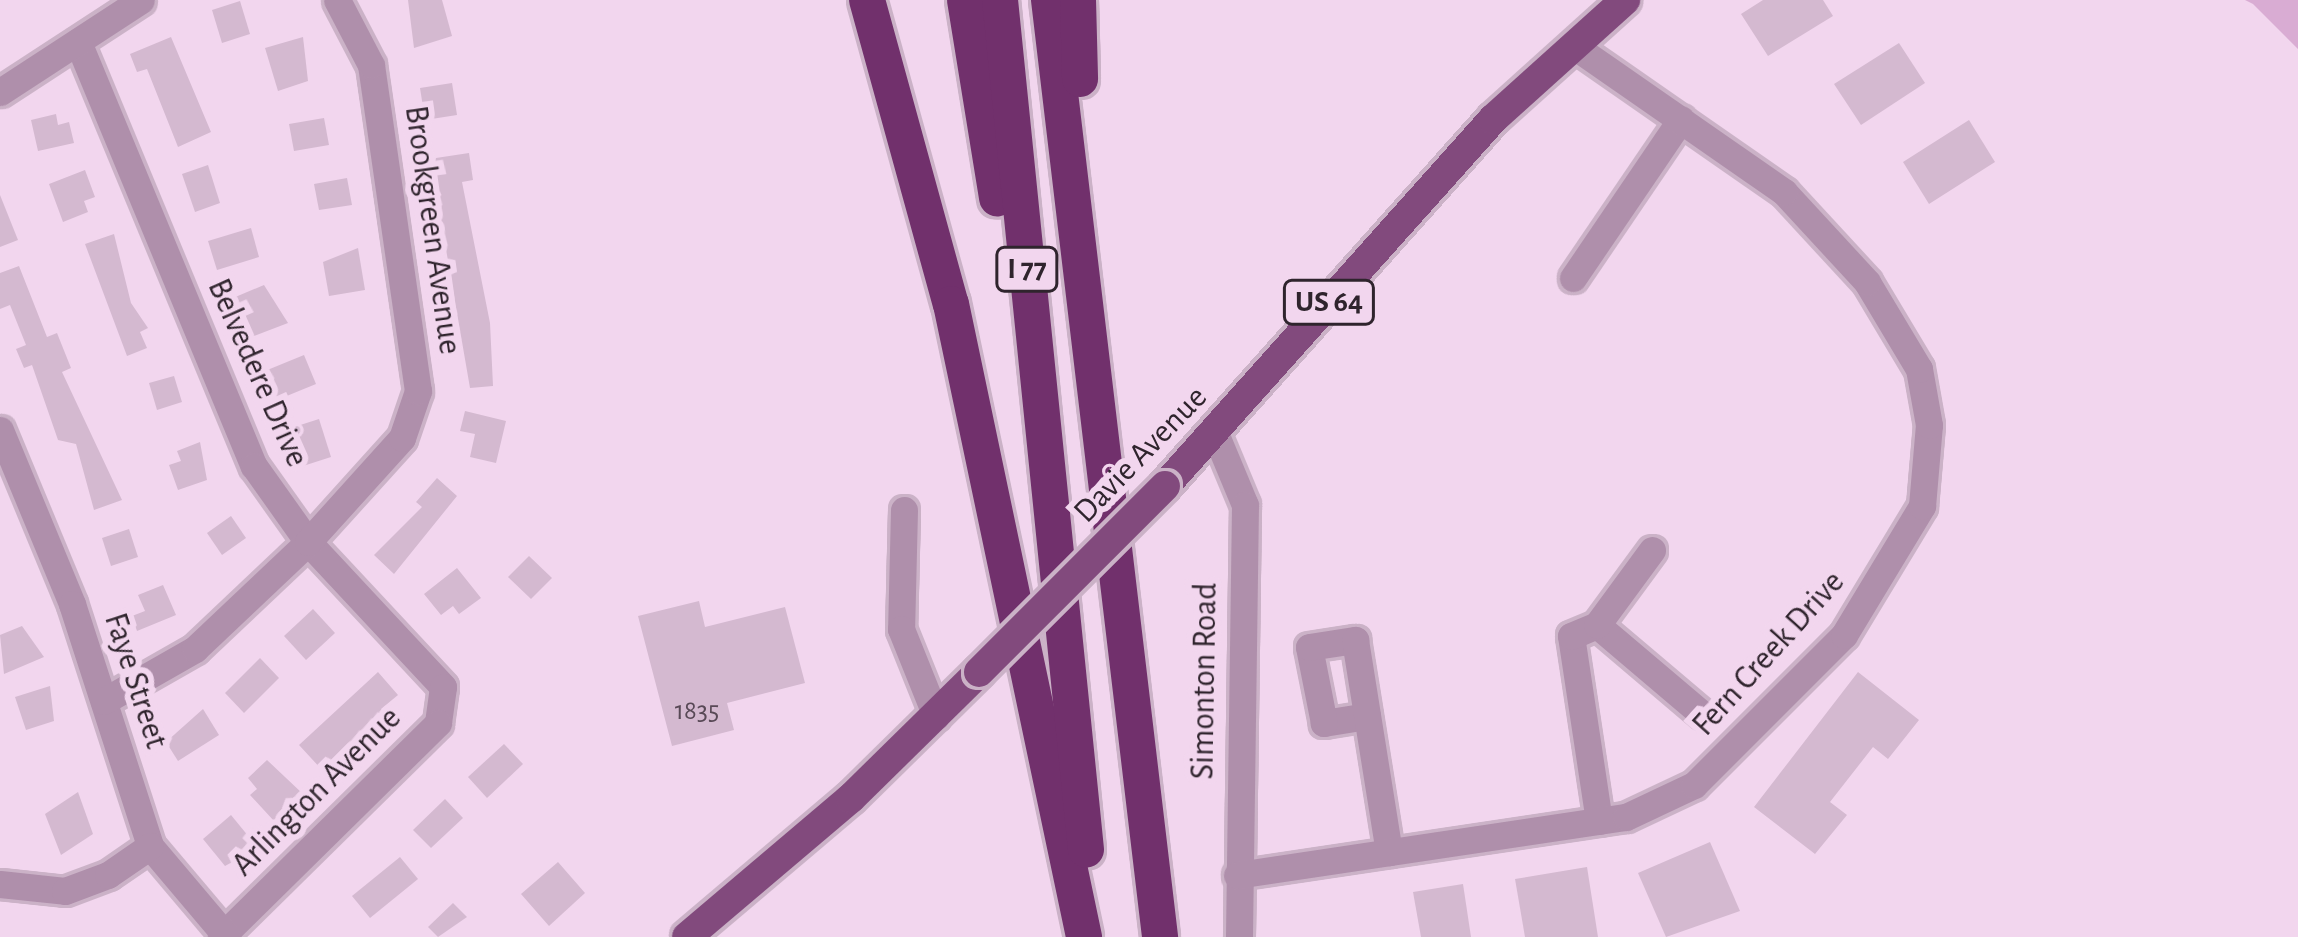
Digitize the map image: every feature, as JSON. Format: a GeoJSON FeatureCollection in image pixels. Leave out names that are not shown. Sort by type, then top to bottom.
{"type":"FeatureCollection","features":[{"type":"Feature","properties":{"kind":"highway"},"geometry":{"type":"LineString","coordinates":[[867,0],[951,304],[1084,937]]}},
{"type":"Feature","properties":{"kind":"highway"},"geometry":{"type":"LineString","coordinates":[[965,0],[1053,537]]}},
{"type":"Feature","properties":{"kind":"highway","name":"I 77"},"geometry":{"type":"LineString","coordinates":[[1000,0],[1095,937]]}},
{"type":"Feature","properties":{"kind":"highway","name":"I 77"},"geometry":{"type":"LineString","coordinates":[[1049,0],[1160,937]]}},
{"type":"Feature","properties":{"kind":"highway"},"geometry":{"type":"LineString","coordinates":[[1078,0],[1085,292]]}},
{"type":"Feature","properties":{"kind":"main road","name":"Davie Avenue"},"geometry":{"type":"LineString","coordinates":[[693,935],[936,716],[1166,486],[1493,119],[1625,0]]}},
{"type":"Feature","properties":{"kind":"street"},"geometry":{"type":"LineString","coordinates":[[0,92],[141,0]]}},
{"type":"Feature","properties":{"kind":"street","name":"Brookgreen Avenue"},"geometry":{"type":"LineString","coordinates":[[104,701],[195,649],[308,542],[402,438],[418,391],[371,65],[337,0]]}},
{"type":"Feature","properties":{"kind":"street","name":"Belvedere Drive"},"geometry":{"type":"LineString","coordinates":[[79,42],[254,466],[308,542],[443,688]]}},
{"type":"Feature","properties":{"kind":"street","name":"Fern Creek Drive"},"geometry":{"type":"LineString","coordinates":[[1238,875],[1626,817],[1694,785],[1844,635],[1922,506],[1928,463],[1919,369],[1868,282],[1784,192],[1574,46]]}},
{"type":"Feature","properties":{"kind":"street"},"geometry":{"type":"LineString","coordinates":[[1573,278],[1681,119]]}},
{"type":"Feature","properties":{"kind":"street","name":"Faye Street"},"geometry":{"type":"LineString","coordinates":[[0,430],[104,701],[150,846],[224,936]]}},
{"type":"Feature","properties":{"kind":"street","name":"Simonton Road"},"geometry":{"type":"LineString","coordinates":[[1215,433],[1245,505],[1239,937]]}},
{"type":"Feature","properties":{"kind":"street"},"geometry":{"type":"LineString","coordinates":[[904,510],[901,629],[936,716]]}},
{"type":"Feature","properties":{"kind":"street"},"geometry":{"type":"LineString","coordinates":[[1599,821],[1571,636],[1597,626],[1652,550]]}},
{"type":"Feature","properties":{"kind":"street"},"geometry":{"type":"LineString","coordinates":[[1597,626],[1703,715]]}},
{"type":"Feature","properties":{"kind":"street","name":"Arlington Avenue"},"geometry":{"type":"LineString","coordinates":[[224,936],[438,723],[443,688]]}},
{"type":"Feature","properties":{"kind":"street"},"geometry":{"type":"LineString","coordinates":[[1367,716],[1389,852]]}},
{"type":"Feature","properties":{"kind":"street"},"geometry":{"type":"LineString","coordinates":[[0,884],[64,891],[150,846]]}},
{"type":"Feature","properties":{"kind":"shaded area"},"geometry":{"type":"Polygon","coordinates":[[[2245,0],[2298,0],[2298,49],[2253,4],[2245,0]]]}},
{"type":"Feature","properties":{"kind":"building"},"geometry":{"type":"Polygon","coordinates":[[[408,0],[442,0],[452,36],[414,48],[408,0]]]}},
{"type":"Feature","properties":{"kind":"building"},"geometry":{"type":"Polygon","coordinates":[[[1763,0],[1823,0],[1833,16],[1768,56],[1741,14],[1763,0]]]}},
{"type":"Feature","properties":{"kind":"building"},"geometry":{"type":"Polygon","coordinates":[[[240,1],[250,34],[222,43],[212,10],[240,1]]]}},
{"type":"Feature","properties":{"kind":"building"},"geometry":{"type":"Polygon","coordinates":[[[171,37],[211,132],[178,147],[147,69],[137,72],[130,54],[171,37]]]}},
{"type":"Feature","properties":{"kind":"building"},"geometry":{"type":"Polygon","coordinates":[[[303,37],[308,81],[278,91],[265,48],[303,37]]]}},
{"type":"Feature","properties":{"kind":"building"},"geometry":{"type":"Polygon","coordinates":[[[1899,43],[1925,83],[1861,125],[1834,84],[1899,43]]]}},
{"type":"Feature","properties":{"kind":"building"},"geometry":{"type":"Polygon","coordinates":[[[452,83],[457,115],[425,120],[420,88],[452,83]]]}},
{"type":"Feature","properties":{"kind":"building"},"geometry":{"type":"Polygon","coordinates":[[[56,114],[58,125],[69,122],[74,143],[38,151],[31,120],[56,114]]]}},
{"type":"Feature","properties":{"kind":"building"},"geometry":{"type":"Polygon","coordinates":[[[324,118],[329,145],[294,151],[289,124],[324,118]]]}},
{"type":"Feature","properties":{"kind":"building"},"geometry":{"type":"Polygon","coordinates":[[[1969,120],[1995,162],[1929,204],[1903,162],[1969,120]]]}},
{"type":"Feature","properties":{"kind":"building"},"geometry":{"type":"Polygon","coordinates":[[[469,153],[473,180],[462,182],[490,323],[493,386],[470,388],[433,174],[436,158],[469,153]]]}},
{"type":"Feature","properties":{"kind":"building"},"geometry":{"type":"Polygon","coordinates":[[[208,165],[220,203],[195,212],[182,174],[208,165]]]}},
{"type":"Feature","properties":{"kind":"building"},"geometry":{"type":"Polygon","coordinates":[[[85,170],[95,197],[84,201],[88,212],[63,222],[49,184],[85,170]]]}},
{"type":"Feature","properties":{"kind":"building"},"geometry":{"type":"Polygon","coordinates":[[[347,178],[352,205],[319,210],[314,184],[347,178]]]}},
{"type":"Feature","properties":{"kind":"building"},"geometry":{"type":"Polygon","coordinates":[[[0,195],[18,240],[0,247],[0,195]]]}},
{"type":"Feature","properties":{"kind":"building"},"geometry":{"type":"Polygon","coordinates":[[[251,228],[259,257],[217,270],[208,241],[251,228]]]}},
{"type":"Feature","properties":{"kind":"building"},"geometry":{"type":"Polygon","coordinates":[[[114,234],[131,303],[148,328],[140,332],[147,348],[127,356],[85,244],[114,234]]]}},
{"type":"Feature","properties":{"kind":"building"},"geometry":{"type":"Polygon","coordinates":[[[358,248],[365,290],[329,296],[323,262],[358,248]]]}},
{"type":"Feature","properties":{"kind":"building"},"geometry":{"type":"Polygon","coordinates":[[[19,266],[47,337],[57,333],[71,368],[62,372],[122,500],[94,510],[76,444],[58,440],[32,365],[24,368],[16,349],[26,345],[10,305],[0,309],[0,273],[19,266]]]}},
{"type":"Feature","properties":{"kind":"building"},"geometry":{"type":"Polygon","coordinates":[[[264,285],[288,323],[249,338],[233,298],[264,285]]]}},
{"type":"Feature","properties":{"kind":"building"},"geometry":{"type":"Polygon","coordinates":[[[304,355],[316,384],[272,402],[260,373],[304,355]]]}},
{"type":"Feature","properties":{"kind":"building"},"geometry":{"type":"Polygon","coordinates":[[[174,376],[182,402],[157,410],[149,383],[174,376]]]}},
{"type":"Feature","properties":{"kind":"building"},"geometry":{"type":"Polygon","coordinates":[[[465,411],[506,421],[496,463],[470,457],[475,434],[460,431],[465,411]]]}},
{"type":"Feature","properties":{"kind":"building"},"geometry":{"type":"Polygon","coordinates":[[[319,419],[331,457],[303,466],[294,427],[319,419]]]}},
{"type":"Feature","properties":{"kind":"building"},"geometry":{"type":"Polygon","coordinates":[[[200,442],[207,480],[178,490],[169,465],[181,461],[177,451],[200,442]]]}},
{"type":"Feature","properties":{"kind":"building"},"geometry":{"type":"Polygon","coordinates":[[[437,478],[457,496],[394,574],[374,555],[422,507],[416,502],[437,478]]]}},
{"type":"Feature","properties":{"kind":"building"},"geometry":{"type":"Polygon","coordinates":[[[231,516],[246,538],[222,555],[207,533],[231,516]]]}},
{"type":"Feature","properties":{"kind":"building"},"geometry":{"type":"Polygon","coordinates":[[[129,529],[138,557],[111,566],[102,538],[129,529]]]}},
{"type":"Feature","properties":{"kind":"building"},"geometry":{"type":"Polygon","coordinates":[[[529,556],[552,578],[531,599],[508,577],[529,556]]]}},
{"type":"Feature","properties":{"kind":"building"},"geometry":{"type":"Polygon","coordinates":[[[457,568],[481,598],[459,614],[453,606],[441,615],[424,594],[457,568]]]}},
{"type":"Feature","properties":{"kind":"building"},"geometry":{"type":"Polygon","coordinates":[[[163,585],[176,615],[137,631],[132,616],[145,611],[138,595],[163,585]]]}},
{"type":"Feature","properties":{"kind":"building"},"geometry":{"type":"Polygon","coordinates":[[[699,601],[705,627],[785,607],[805,683],[727,703],[734,730],[672,746],[638,616],[699,601]]]}},
{"type":"Feature","properties":{"kind":"building"},"geometry":{"type":"Polygon","coordinates":[[[313,609],[335,633],[306,660],[284,636],[313,609]]]}},
{"type":"Feature","properties":{"kind":"building"},"geometry":{"type":"Polygon","coordinates":[[[22,626],[44,657],[4,674],[0,635],[22,626]]]}},
{"type":"Feature","properties":{"kind":"building"},"geometry":{"type":"Polygon","coordinates":[[[260,658],[279,678],[244,713],[225,693],[260,658]]]}},
{"type":"Feature","properties":{"kind":"building"},"geometry":{"type":"Polygon","coordinates":[[[378,672],[398,695],[381,709],[390,719],[341,765],[336,759],[323,771],[299,745],[378,672]]]}},
{"type":"Feature","properties":{"kind":"building"},"geometry":{"type":"Polygon","coordinates":[[[1858,672],[1919,720],[1888,759],[1873,747],[1830,802],[1847,815],[1815,854],[1754,807],[1858,672]]]}},
{"type":"Feature","properties":{"kind":"building"},"geometry":{"type":"Polygon","coordinates":[[[50,686],[54,721],[26,730],[15,697],[50,686]]]}},
{"type":"Feature","properties":{"kind":"building"},"geometry":{"type":"Polygon","coordinates":[[[203,709],[219,735],[178,761],[166,742],[203,709]]]}},
{"type":"Feature","properties":{"kind":"building"},"geometry":{"type":"Polygon","coordinates":[[[504,744],[523,764],[487,798],[468,777],[504,744]]]}},
{"type":"Feature","properties":{"kind":"building"},"geometry":{"type":"Polygon","coordinates":[[[267,760],[303,794],[274,821],[250,795],[257,789],[248,778],[267,760]]]}},
{"type":"Feature","properties":{"kind":"building"},"geometry":{"type":"Polygon","coordinates":[[[78,792],[93,834],[61,855],[45,814],[78,792]]]}},
{"type":"Feature","properties":{"kind":"building"},"geometry":{"type":"Polygon","coordinates":[[[445,799],[463,818],[431,848],[413,830],[445,799]]]}},
{"type":"Feature","properties":{"kind":"building"},"geometry":{"type":"Polygon","coordinates":[[[231,815],[258,848],[225,866],[203,839],[231,815]]]}},
{"type":"Feature","properties":{"kind":"building"},"geometry":{"type":"Polygon","coordinates":[[[1710,842],[1740,911],[1666,937],[1638,873],[1710,842]]]}},
{"type":"Feature","properties":{"kind":"building"},"geometry":{"type":"Polygon","coordinates":[[[400,857],[418,879],[370,918],[352,896],[400,857]]]}},
{"type":"Feature","properties":{"kind":"building"},"geometry":{"type":"Polygon","coordinates":[[[558,862],[585,893],[549,926],[521,894],[558,862]]]}},
{"type":"Feature","properties":{"kind":"building"},"geometry":{"type":"Polygon","coordinates":[[[1587,867],[1598,937],[1525,937],[1515,879],[1587,867]]]}},
{"type":"Feature","properties":{"kind":"building"},"geometry":{"type":"Polygon","coordinates":[[[1463,884],[1471,937],[1421,937],[1413,892],[1463,884]]]}},
{"type":"Feature","properties":{"kind":"building"},"geometry":{"type":"Polygon","coordinates":[[[453,903],[467,917],[438,937],[428,927],[453,903]]]}}]}
